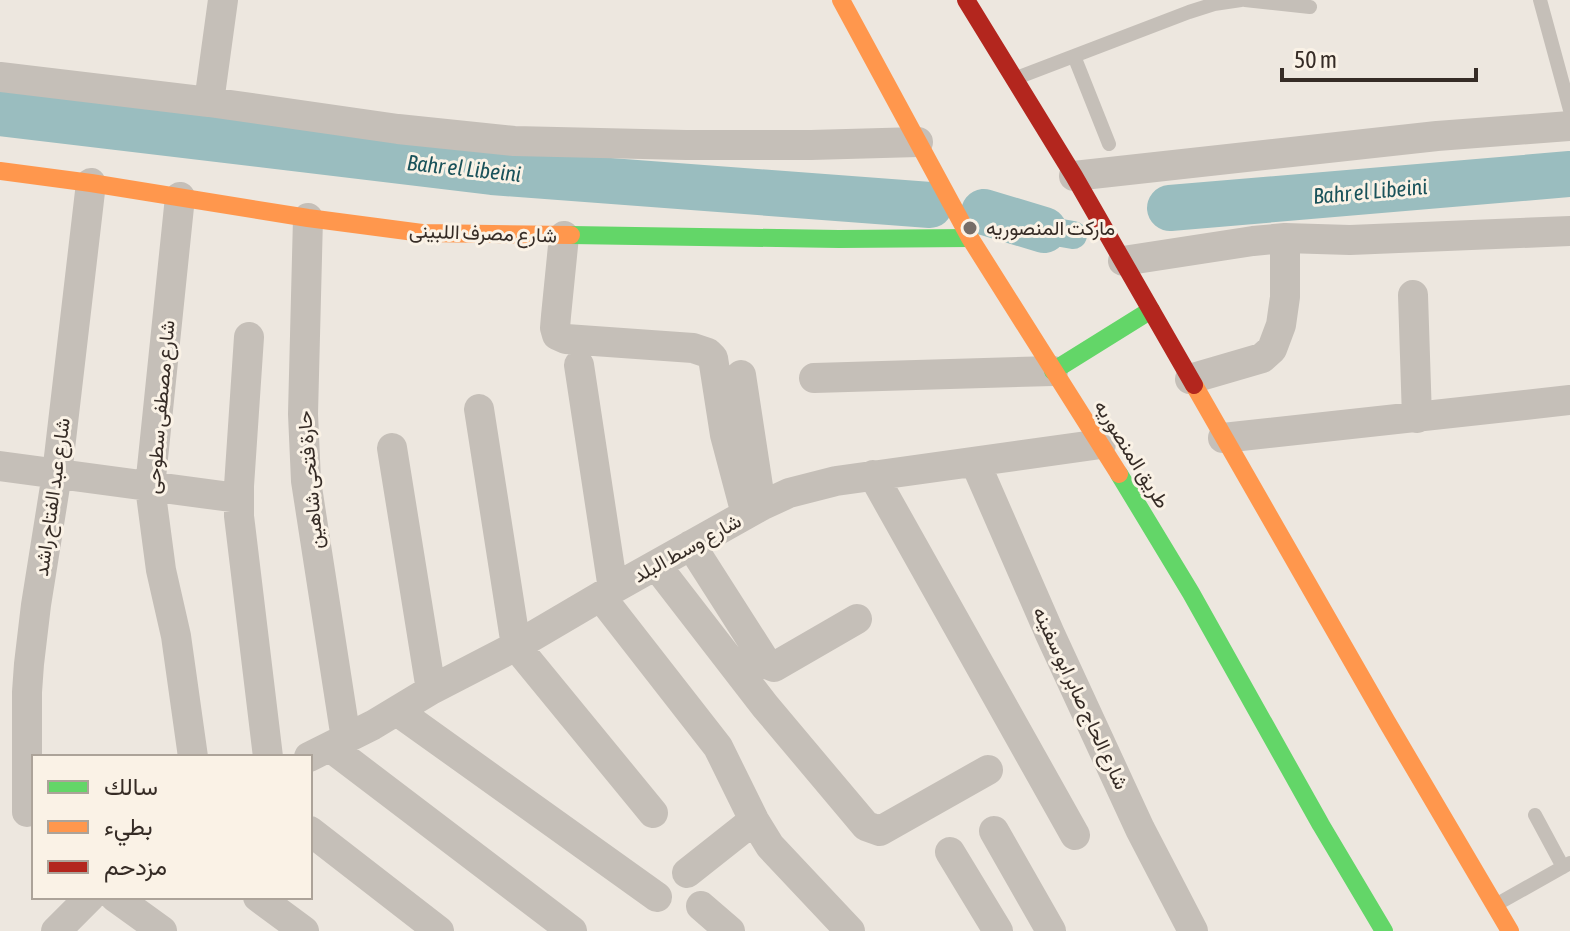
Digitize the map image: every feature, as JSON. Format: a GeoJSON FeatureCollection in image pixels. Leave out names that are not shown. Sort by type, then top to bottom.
{"type":"FeatureCollection","features":[{"type":"Feature","properties":{"kind":"street"},"geometry":{"type":"LineString","coordinates":[[209,102],[223,0]]}},
{"type":"Feature","properties":{"kind":"street","name":"طريق المنصوريه"},"geometry":{"type":"LineString","coordinates":[[841,0],[970,238],[1191,593],[1384,931]]}},
{"type":"Feature","properties":{"kind":"street"},"geometry":{"type":"LineString","coordinates":[[966,0],[1074,176],[1510,931]]}},
{"type":"Feature","properties":{"kind":"street"},"geometry":{"type":"LineString","coordinates":[[0,77],[398,129],[514,141],[686,145],[918,142]]}},
{"type":"Feature","properties":{"kind":"street"},"geometry":{"type":"LineString","coordinates":[[1074,176],[1437,136],[1570,126]]}},
{"type":"Feature","properties":{"kind":"street","name":"شارع مصرف اللبينى"},"geometry":{"type":"LineString","coordinates":[[0,171],[422,233],[970,238]]}},
{"type":"Feature","properties":{"kind":"street","name":"شارع عبد الفتاح راشد"},"geometry":{"type":"LineString","coordinates":[[20,811],[29,664],[57,474],[91,183]]}},
{"type":"Feature","properties":{"kind":"street","name":"شارع مصطفى سطوحى"},"geometry":{"type":"LineString","coordinates":[[180,197],[150,487],[193,755]]}},
{"type":"Feature","properties":{"kind":"street","name":"حارة فتحى شاهين"},"geometry":{"type":"LineString","coordinates":[[308,218],[303,414],[328,748]]}},
{"type":"Feature","properties":{"kind":"street"},"geometry":{"type":"LineString","coordinates":[[1123,261],[1285,238],[1350,240],[1570,231]]}},
{"type":"Feature","properties":{"kind":"street"},"geometry":{"type":"LineString","coordinates":[[564,236],[555,328],[557,335],[566,339],[693,348],[708,353],[713,358],[725,435],[753,510]]}},
{"type":"Feature","properties":{"kind":"street"},"geometry":{"type":"LineString","coordinates":[[1190,379],[1262,358],[1272,349],[1281,325],[1285,297],[1285,238]]}},
{"type":"Feature","properties":{"kind":"street"},"geometry":{"type":"LineString","coordinates":[[1413,295],[1417,418]]}},
{"type":"Feature","properties":{"kind":"street"},"geometry":{"type":"LineString","coordinates":[[814,378],[1053,371],[1151,310]]}},
{"type":"Feature","properties":{"kind":"street"},"geometry":{"type":"LineString","coordinates":[[249,337],[238,498],[268,755]]}},
{"type":"Feature","properties":{"kind":"street"},"geometry":{"type":"LineString","coordinates":[[579,365],[607,593],[718,747],[737,789],[770,846],[850,931]]}},
{"type":"Feature","properties":{"kind":"street"},"geometry":{"type":"LineString","coordinates":[[741,375],[753,510]]}},
{"type":"Feature","properties":{"kind":"street"},"geometry":{"type":"LineString","coordinates":[[1223,438],[1570,400]]}},
{"type":"Feature","properties":{"kind":"street"},"geometry":{"type":"LineString","coordinates":[[479,409],[516,646],[653,813]]}},
{"type":"Feature","properties":{"kind":"street","name":"شارع وسط البلد"},"geometry":{"type":"LineString","coordinates":[[328,748],[516,646],[753,510],[789,493],[873,475],[1101,444]]}},
{"type":"Feature","properties":{"kind":"street"},"geometry":{"type":"LineString","coordinates":[[392,448],[431,690]]}},
{"type":"Feature","properties":{"kind":"street","name":"شارع الحاج صابر ابو سفينه"},"geometry":{"type":"LineString","coordinates":[[975,462],[1140,829],[1193,931]]}},
{"type":"Feature","properties":{"kind":"street"},"geometry":{"type":"LineString","coordinates":[[0,466],[238,498]]}},
{"type":"Feature","properties":{"kind":"street"},"geometry":{"type":"LineString","coordinates":[[873,475],[1075,835]]}},
{"type":"Feature","properties":{"kind":"street"},"geometry":{"type":"LineString","coordinates":[[691,545],[770,667],[857,619]]}},
{"type":"Feature","properties":{"kind":"street"},"geometry":{"type":"LineString","coordinates":[[656,565],[765,706],[866,826],[880,831],[988,770]]}},
{"type":"Feature","properties":{"kind":"street"},"geometry":{"type":"LineString","coordinates":[[397,711],[657,897]]}},
{"type":"Feature","properties":{"kind":"street"},"geometry":{"type":"LineString","coordinates":[[328,748],[572,931]]}},
{"type":"Feature","properties":{"kind":"street"},"geometry":{"type":"LineString","coordinates":[[687,873],[754,820]]}},
{"type":"Feature","properties":{"kind":"street"},"geometry":{"type":"LineString","coordinates":[[994,831],[1051,931]]}},
{"type":"Feature","properties":{"kind":"street"},"geometry":{"type":"LineString","coordinates":[[312,833],[439,931]]}},
{"type":"Feature","properties":{"kind":"street"},"geometry":{"type":"LineString","coordinates":[[950,852],[998,931]]}},
{"type":"Feature","properties":{"kind":"street"},"geometry":{"type":"LineString","coordinates":[[56,931],[88,899]]}},
{"type":"Feature","properties":{"kind":"street"},"geometry":{"type":"LineString","coordinates":[[118,899],[162,931]]}},
{"type":"Feature","properties":{"kind":"street"},"geometry":{"type":"LineString","coordinates":[[261,899],[304,931]]}},
{"type":"Feature","properties":{"kind":"street"},"geometry":{"type":"LineString","coordinates":[[701,906],[730,931]]}},
{"type":"Feature","properties":{"kind":"lane"},"geometry":{"type":"LineString","coordinates":[[1015,79],[1214,4],[1243,0],[1310,7]]}},
{"type":"Feature","properties":{"kind":"lane"},"geometry":{"type":"LineString","coordinates":[[1540,0],[1570,110]]}},
{"type":"Feature","properties":{"kind":"lane"},"geometry":{"type":"LineString","coordinates":[[1074,56],[1109,144]]}},
{"type":"Feature","properties":{"kind":"lane"},"geometry":{"type":"LineString","coordinates":[[1495,906],[1567,865],[1535,815]]}},
{"type":"Feature","properties":{"kind":"waterway","name":"Bahr el Libeini"},"geometry":{"type":"LineString","coordinates":[[0,113],[492,172],[930,205]]}},
{"type":"Feature","properties":{"kind":"waterway","name":"Bahr el Libeini"},"geometry":{"type":"LineString","coordinates":[[1170,208],[1570,174]]}},
{"type":"Feature","properties":{"kind":"waterway","name":"Bahr el Libeini"},"geometry":{"type":"LineString","coordinates":[[984,212],[1044,230]]}},
{"type":"Feature","properties":{"kind":"waterway"},"geometry":{"type":"LineString","coordinates":[[1044,230],[1073,235]]}},
{"type":"Feature","properties":{"kind":"traffic: fast"},"geometry":{"type":"LineString","coordinates":[[571,235],[970,238]]}},
{"type":"Feature","properties":{"kind":"traffic: fast"},"geometry":{"type":"LineString","coordinates":[[1053,371],[1151,310]]}},
{"type":"Feature","properties":{"kind":"traffic: fast"},"geometry":{"type":"LineString","coordinates":[[1119,474],[1191,593],[1384,931]]}},
{"type":"Feature","properties":{"kind":"traffic: slow"},"geometry":{"type":"LineString","coordinates":[[841,0],[970,238],[1119,474]]}},
{"type":"Feature","properties":{"kind":"traffic: slow"},"geometry":{"type":"LineString","coordinates":[[0,171],[422,233],[571,235]]}},
{"type":"Feature","properties":{"kind":"traffic: slow"},"geometry":{"type":"LineString","coordinates":[[1194,385],[1510,931]]}},
{"type":"Feature","properties":{"kind":"traffic: jam"},"geometry":{"type":"LineString","coordinates":[[966,0],[1074,176],[1194,385]]}},
{"type":"Feature","properties":{"kind":"place","name":"ماركت المنصوريه"},"geometry":{"type":"Point","coordinates":[970,228]}}]}
